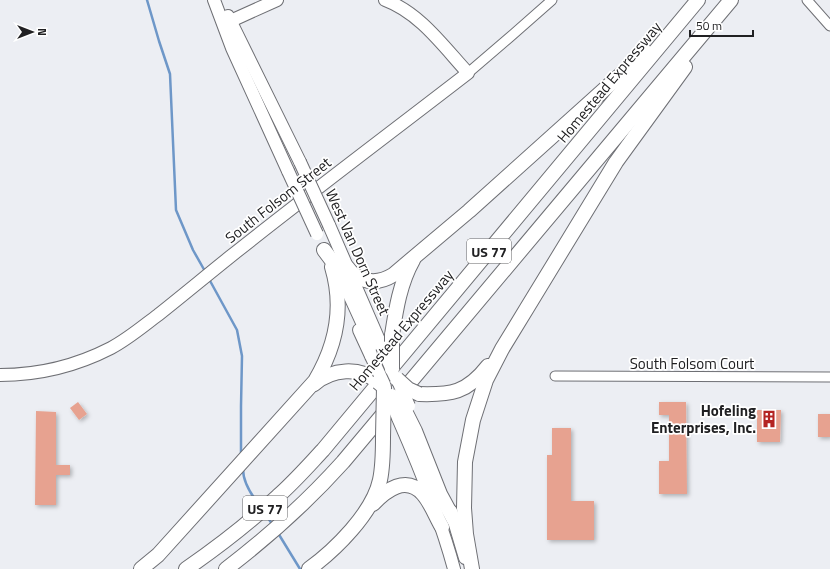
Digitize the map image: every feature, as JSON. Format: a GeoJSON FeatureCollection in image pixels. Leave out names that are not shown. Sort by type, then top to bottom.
{"type":"FeatureCollection","features":[{"type":"Feature","properties":{"kind":"highway","name":"Homestead Expressway"},"geometry":{"type":"LineString","coordinates":[[186,569],[257,515],[293,482],[323,450],[698,0]]}},
{"type":"Feature","properties":{"kind":"highway"},"geometry":{"type":"LineString","coordinates":[[472,569],[466,534],[464,508],[466,455],[473,420],[486,380],[502,349],[616,162],[733,0]]}},
{"type":"Feature","properties":{"kind":"highway","name":"US 77"},"geometry":{"type":"LineString","coordinates":[[226,569],[300,508],[343,462],[733,0]]}},
{"type":"Feature","properties":{"kind":"highway"},"geometry":{"type":"LineString","coordinates":[[347,267],[355,276],[371,281],[384,280],[393,275],[469,211],[683,19]]}},
{"type":"Feature","properties":{"kind":"highway"},"geometry":{"type":"LineString","coordinates":[[324,250],[339,270],[384,359],[408,389],[419,394],[443,394],[463,389],[480,377],[502,349]]}},
{"type":"Feature","properties":{"kind":"highway"},"geometry":{"type":"LineString","coordinates":[[358,521],[370,503],[380,481],[388,392],[384,359],[392,335],[399,296],[404,281],[412,262],[422,251]]}},
{"type":"Feature","properties":{"kind":"highway"},"geometry":{"type":"LineString","coordinates":[[141,569],[158,555],[315,381],[328,357],[336,329],[338,310],[337,289],[332,267]]}},
{"type":"Feature","properties":{"kind":"highway"},"geometry":{"type":"LineString","coordinates":[[305,393],[325,377],[345,371],[358,372],[374,379],[388,392],[404,412],[415,431],[440,494],[448,523]]}},
{"type":"Feature","properties":{"kind":"highway"},"geometry":{"type":"LineString","coordinates":[[309,569],[344,538],[387,490],[394,487],[410,486],[423,494],[448,523]]}},
{"type":"Feature","properties":{"kind":"main road","name":"West Van Dorn Street"},"geometry":{"type":"LineString","coordinates":[[214,0],[300,162],[347,267],[404,412]]}},
{"type":"Feature","properties":{"kind":"main road","name":"West Van Dorn Street"},"geometry":{"type":"LineString","coordinates":[[220,0],[227,23],[232,48],[324,250],[384,359],[388,392]]}},
{"type":"Feature","properties":{"kind":"main road"},"geometry":{"type":"LineString","coordinates":[[227,23],[277,0]]}},
{"type":"Feature","properties":{"kind":"main road"},"geometry":{"type":"LineString","coordinates":[[385,0],[417,19],[468,73]]}},
{"type":"Feature","properties":{"kind":"main road","name":"South Folsom Street"},"geometry":{"type":"LineString","coordinates":[[0,375],[31,374],[72,365],[111,348],[132,335],[230,257],[468,73]]}},
{"type":"Feature","properties":{"kind":"main road"},"geometry":{"type":"LineString","coordinates":[[448,523],[454,569]]}},
{"type":"Feature","properties":{"kind":"main road"},"geometry":{"type":"LineString","coordinates":[[448,523],[468,569]]}},
{"type":"Feature","properties":{"kind":"street","name":"South Folsom Street"},"geometry":{"type":"LineString","coordinates":[[468,73],[552,0]]}},
{"type":"Feature","properties":{"kind":"street"},"geometry":{"type":"LineString","coordinates":[[807,0],[830,26]]}},
{"type":"Feature","properties":{"kind":"street","name":"South Folsom Court"},"geometry":{"type":"LineString","coordinates":[[555,376],[830,377]]}},
{"type":"Feature","properties":{"kind":"building"},"geometry":{"type":"Polygon","coordinates":[[[78,402],[87,414],[79,420],[70,408],[78,402]]]}},
{"type":"Feature","properties":{"kind":"building"},"geometry":{"type":"Polygon","coordinates":[[[659,402],[686,402],[687,494],[659,494],[659,461],[669,461],[669,415],[659,415],[659,402]]]}},
{"type":"Feature","properties":{"kind":"building","name":"Hofeling Enterprises, Inc."},"geometry":{"type":"Polygon","coordinates":[[[757,410],[781,410],[780,442],[757,442],[757,410]]]}},
{"type":"Feature","properties":{"kind":"building"},"geometry":{"type":"Polygon","coordinates":[[[36,411],[56,412],[56,465],[70,465],[70,475],[56,475],[56,505],[35,505],[36,411]]]}},
{"type":"Feature","properties":{"kind":"building"},"geometry":{"type":"Polygon","coordinates":[[[818,414],[830,414],[830,437],[818,437],[818,414]]]}},
{"type":"Feature","properties":{"kind":"building"},"geometry":{"type":"Polygon","coordinates":[[[552,428],[571,428],[571,501],[594,501],[594,540],[547,540],[547,455],[552,455],[552,428]]]}},
{"type":"Feature","properties":{"kind":"waterway"},"geometry":{"type":"LineString","coordinates":[[147,0],[170,74],[176,210],[193,250],[206,273]]}},
{"type":"Feature","properties":{"kind":"waterway"},"geometry":{"type":"LineString","coordinates":[[209,279],[237,330],[242,356],[241,454]]}},
{"type":"Feature","properties":{"kind":"waterway"},"geometry":{"type":"LineString","coordinates":[[243,469],[246,484],[260,506]]}},
{"type":"Feature","properties":{"kind":"waterway"},"geometry":{"type":"LineString","coordinates":[[265,513],[272,524]]}},
{"type":"Feature","properties":{"kind":"waterway"},"geometry":{"type":"LineString","coordinates":[[278,533],[300,569]]}},
{"type":"Feature","properties":{"kind":"place","name":"Hofeling Enterprises, Inc."},"geometry":{"type":"Point","coordinates":[769,419]}}]}
